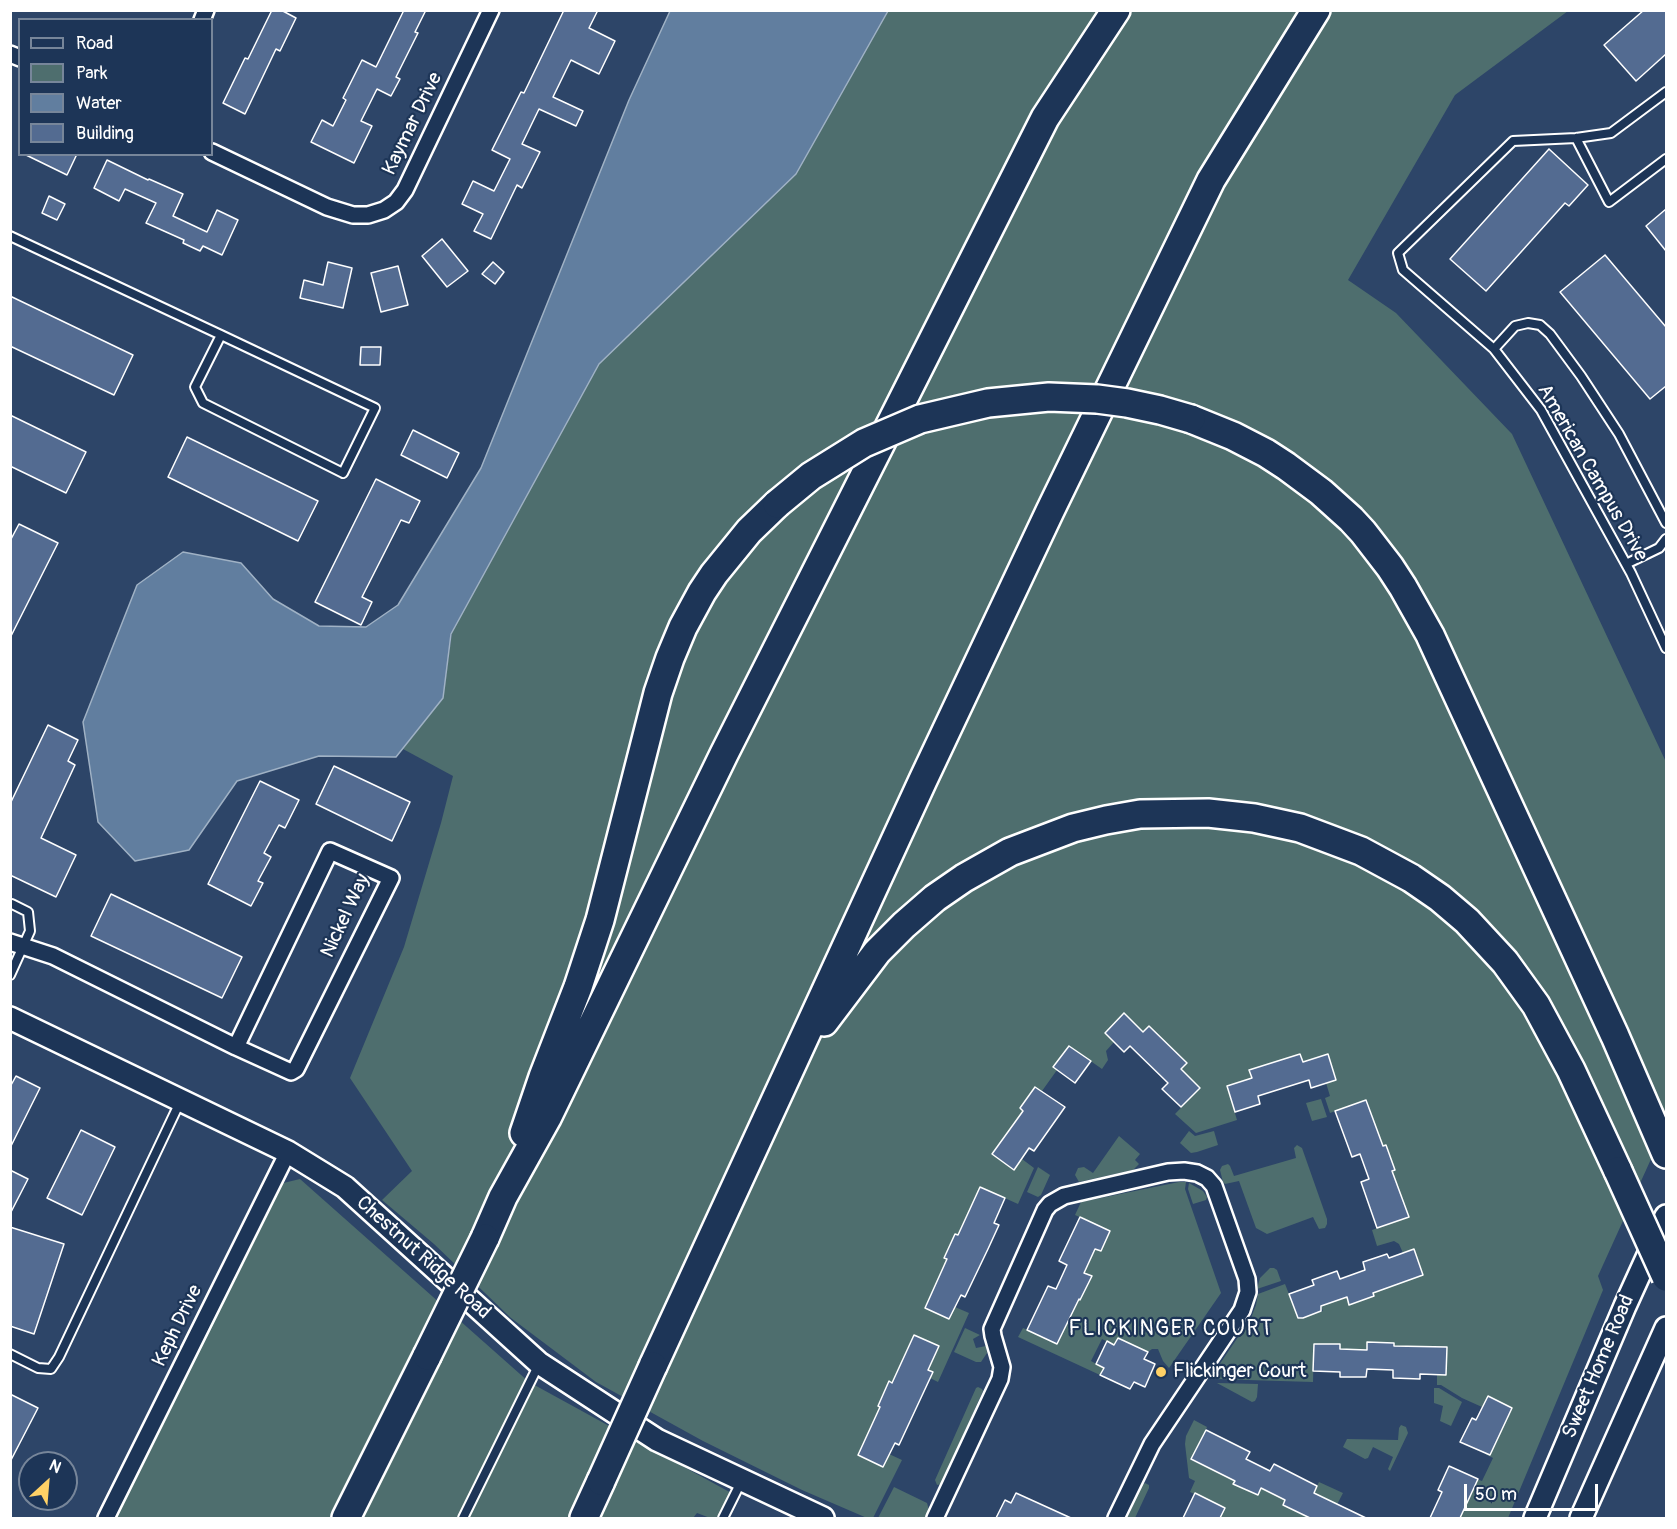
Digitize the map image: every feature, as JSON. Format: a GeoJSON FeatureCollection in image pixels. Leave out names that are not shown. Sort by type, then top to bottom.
{"type":"FeatureCollection","features":[{"type":"Feature","properties":{"kind":"highway"},"geometry":{"type":"LineString","coordinates":[[503,1197],[547,1118],[729,744],[1045,118],[1116,10]]}},
{"type":"Feature","properties":{"kind":"highway"},"geometry":{"type":"LineString","coordinates":[[584,1518],[918,791],[1050,511],[1211,180],[1316,10]]}},
{"type":"Feature","properties":{"kind":"highway"},"geometry":{"type":"LineString","coordinates":[[346,1518],[485,1238],[503,1197],[543,1077],[600,920],[658,693],[683,627],[714,573],[748,531],[777,504],[811,476],[864,443],[920,419],[988,403],[1049,397],[1097,399],[1138,405],[1191,419],[1233,436],[1266,453],[1321,492],[1351,519],[1390,567],[1413,603],[1606,1016],[1666,1154]]}},
{"type":"Feature","properties":{"kind":"highway"},"geometry":{"type":"LineString","coordinates":[[788,1072],[853,983],[889,939],[935,898],[978,869],[1010,852],[1050,836],[1106,820],[1161,813],[1232,815],[1300,828],[1362,851],[1411,878],[1467,921],[1495,950],[1536,1005],[1571,1070],[1666,1277]]}},
{"type":"Feature","properties":{"kind":"street","name":"Kaymar Drive"},"geometry":{"type":"LineString","coordinates":[[213,152],[327,207],[353,215],[368,215],[384,210],[396,202],[405,190],[491,10]]}},
{"type":"Feature","properties":{"kind":"street","name":"Nickel Way"},"geometry":{"type":"LineString","coordinates":[[17,945],[53,956],[236,1047],[291,1072],[296,1069],[391,878],[330,850],[236,1047]]}},
{"type":"Feature","properties":{"kind":"street","name":"Chestnut Ridge Road"},"geometry":{"type":"LineString","coordinates":[[10,1018],[288,1152],[345,1187],[539,1363],[657,1440],[823,1518]]}},
{"type":"Feature","properties":{"kind":"street","name":"Keph Drive"},"geometry":{"type":"LineString","coordinates":[[106,1518],[288,1152]]}},
{"type":"Feature","properties":{"kind":"street"},"geometry":{"type":"LineString","coordinates":[[935,1518],[1000,1379],[1002,1367],[992,1329],[1050,1204],[1064,1196],[1168,1172],[1197,1173],[1207,1178],[1214,1186],[1247,1279],[1248,1292],[1242,1310],[1152,1444],[1116,1518]]}},
{"type":"Feature","properties":{"kind":"street","name":"Sweet Home Road"},"geometry":{"type":"LineString","coordinates":[[1535,1518],[1666,1216]]}},
{"type":"Feature","properties":{"kind":"street"},"geometry":{"type":"LineString","coordinates":[[1581,1518],[1666,1328]]}},
{"type":"Feature","properties":{"kind":"lane","name":"American Campus Drive"},"geometry":{"type":"LineString","coordinates":[[1666,92],[1611,133],[1576,138],[1513,141],[1398,253],[1403,270],[1494,349],[1541,410],[1626,564],[1666,648]]}},
{"type":"Feature","properties":{"kind":"lane"},"geometry":{"type":"LineString","coordinates":[[1576,138],[1609,202],[1666,159]]}},
{"type":"Feature","properties":{"kind":"lane"},"geometry":{"type":"LineString","coordinates":[[10,236],[221,335],[375,408],[343,473],[202,404],[195,387],[221,335]]}},
{"type":"Feature","properties":{"kind":"lane"},"geometry":{"type":"LineString","coordinates":[[1494,349],[1515,326],[1528,323],[1540,325],[1550,334],[1581,376],[1618,434],[1666,523]]}},
{"type":"Feature","properties":{"kind":"lane"},"geometry":{"type":"LineString","coordinates":[[1626,564],[1659,548],[1666,539]]}},
{"type":"Feature","properties":{"kind":"lane"},"geometry":{"type":"LineString","coordinates":[[10,905],[28,912],[30,931],[17,945],[10,975]]}},
{"type":"Feature","properties":{"kind":"lane"},"geometry":{"type":"LineString","coordinates":[[10,1354],[38,1368],[51,1369],[181,1100]]}},
{"type":"Feature","properties":{"kind":"lane"},"geometry":{"type":"LineString","coordinates":[[463,1518],[539,1363]]}},
{"type":"Feature","properties":{"kind":"lane"},"geometry":{"type":"LineString","coordinates":[[723,1518],[742,1480]]}},
{"type":"Feature","properties":{"kind":"green space"},"geometry":{"type":"Polygon","coordinates":[[[888,11],[1568,11],[1455,95],[1348,280],[1396,313],[1512,434],[1666,762],[1666,1126],[1598,1276],[1603,1290],[1508,1518],[1460,1518],[1467,1504],[1462,1502],[1474,1478],[1482,1481],[1493,1458],[1485,1454],[1497,1430],[1501,1431],[1512,1408],[1488,1396],[1482,1407],[1437,1385],[1437,1375],[1446,1374],[1447,1348],[1394,1351],[1394,1343],[1368,1342],[1367,1350],[1340,1349],[1340,1344],[1314,1344],[1313,1382],[1215,1379],[1217,1368],[1251,1318],[1258,1294],[1285,1284],[1299,1319],[1323,1311],[1321,1306],[1347,1297],[1350,1305],[1374,1296],[1372,1288],[1399,1284],[1423,1275],[1414,1250],[1403,1253],[1399,1244],[1394,1241],[1377,1246],[1372,1230],[1409,1217],[1387,1173],[1394,1170],[1386,1145],[1378,1148],[1374,1121],[1367,1100],[1330,1113],[1325,1098],[1330,1096],[1326,1083],[1336,1079],[1328,1054],[1303,1062],[1300,1054],[1250,1070],[1252,1078],[1227,1086],[1237,1120],[1196,1133],[1175,1114],[1200,1088],[1181,1069],[1187,1063],[1143,1032],[1124,1014],[1105,1033],[1114,1042],[1106,1051],[1108,1060],[1102,1069],[1069,1046],[1053,1067],[1057,1070],[1042,1091],[1035,1087],[1020,1108],[1027,1113],[1007,1133],[992,1154],[1014,1169],[1022,1159],[1034,1168],[1018,1204],[980,1187],[963,1237],[955,1234],[944,1258],[951,1261],[925,1307],[949,1319],[955,1307],[969,1313],[938,1382],[930,1378],[928,1370],[939,1346],[914,1335],[903,1358],[897,1385],[889,1382],[878,1405],[885,1409],[883,1467],[889,1454],[902,1460],[873,1518],[867,1518],[802,1490],[703,1441],[596,1382],[511,1318],[434,1244],[382,1200],[412,1171],[350,1078],[404,947],[453,776],[403,749],[443,698],[452,632],[599,364],[796,174],[888,11]]]}},
{"type":"Feature","properties":{"kind":"green space"},"geometry":{"type":"Polygon","coordinates":[[[1321,1099],[1327,1117],[1312,1121],[1306,1103],[1321,1099]]]}},
{"type":"Feature","properties":{"kind":"green space"},"geometry":{"type":"Polygon","coordinates":[[[1189,1131],[1195,1136],[1214,1131],[1218,1145],[1191,1153],[1180,1143],[1189,1131]]]}},
{"type":"Feature","properties":{"kind":"green space"},"geometry":{"type":"Polygon","coordinates":[[[1119,1136],[1140,1154],[1135,1160],[1139,1164],[1133,1170],[1079,1182],[1075,1175],[1078,1168],[1084,1167],[1093,1173],[1119,1136]]]}},
{"type":"Feature","properties":{"kind":"green space"},"geometry":{"type":"Polygon","coordinates":[[[1297,1145],[1302,1148],[1327,1224],[1325,1228],[1319,1229],[1313,1217],[1267,1234],[1256,1228],[1239,1181],[1225,1184],[1220,1170],[1222,1166],[1228,1164],[1234,1176],[1296,1158],[1294,1148],[1297,1145]]]}},
{"type":"Feature","properties":{"kind":"green space"},"geometry":{"type":"Polygon","coordinates":[[[1038,1167],[1050,1175],[1038,1197],[1027,1192],[1038,1167]]]}},
{"type":"Feature","properties":{"kind":"green space"},"geometry":{"type":"Polygon","coordinates":[[[300,1179],[529,1382],[735,1495],[723,1518],[710,1518],[697,1513],[693,1518],[106,1518],[271,1186],[300,1179]]]}},
{"type":"Feature","properties":{"kind":"green space"},"geometry":{"type":"Polygon","coordinates":[[[1186,1182],[1185,1189],[1221,1293],[1169,1368],[1158,1349],[1148,1352],[1118,1338],[1114,1345],[1102,1339],[1091,1361],[1104,1368],[1100,1375],[1018,1337],[1023,1328],[1058,1343],[1067,1324],[1073,1297],[1080,1300],[1092,1277],[1084,1273],[1095,1249],[1101,1251],[1110,1231],[1075,1215],[1081,1202],[1186,1182]]]}},
{"type":"Feature","properties":{"kind":"green space"},"geometry":{"type":"Polygon","coordinates":[[[1189,1183],[1203,1191],[1207,1197],[1206,1200],[1193,1204],[1188,1189],[1189,1183]]]}},
{"type":"Feature","properties":{"kind":"green space"},"geometry":{"type":"Polygon","coordinates":[[[1270,1268],[1277,1270],[1281,1281],[1257,1289],[1260,1278],[1270,1268]]]}},
{"type":"Feature","properties":{"kind":"green space"},"geometry":{"type":"Polygon","coordinates":[[[965,1328],[980,1335],[973,1339],[976,1348],[986,1346],[987,1353],[981,1362],[954,1352],[965,1328]]]}},
{"type":"Feature","properties":{"kind":"green space"},"geometry":{"type":"Polygon","coordinates":[[[1217,1383],[1258,1384],[1257,1397],[1252,1402],[1217,1383]]]}},
{"type":"Feature","properties":{"kind":"green space"},"geometry":{"type":"Polygon","coordinates":[[[978,1387],[983,1391],[941,1484],[937,1485],[935,1480],[978,1387]]]}},
{"type":"Feature","properties":{"kind":"green space"},"geometry":{"type":"Polygon","coordinates":[[[1434,1388],[1439,1388],[1462,1402],[1451,1426],[1440,1421],[1443,1406],[1434,1403],[1434,1388]]]}},
{"type":"Feature","properties":{"kind":"green space"},"geometry":{"type":"Polygon","coordinates":[[[1194,1420],[1207,1427],[1191,1460],[1211,1469],[1213,1464],[1237,1476],[1234,1484],[1257,1495],[1261,1488],[1285,1500],[1283,1505],[1302,1515],[1319,1482],[1343,1493],[1330,1518],[1220,1518],[1225,1508],[1190,1492],[1195,1481],[1189,1478],[1185,1444],[1186,1436],[1194,1420]]]}},
{"type":"Feature","properties":{"kind":"green space"},"geometry":{"type":"Polygon","coordinates":[[[1401,1425],[1406,1427],[1408,1433],[1390,1471],[1388,1469],[1393,1457],[1373,1447],[1368,1458],[1365,1459],[1343,1447],[1347,1439],[1398,1440],[1401,1425]]]}},
{"type":"Feature","properties":{"kind":"green space"},"geometry":{"type":"Polygon","coordinates":[[[1145,1483],[1149,1485],[1149,1488],[1135,1518],[1127,1518],[1142,1485],[1145,1483]]]}},
{"type":"Feature","properties":{"kind":"green space"},"geometry":{"type":"Polygon","coordinates":[[[894,1487],[927,1503],[929,1510],[925,1518],[878,1518],[894,1487]]]}},
{"type":"Feature","properties":{"kind":"water"},"geometry":{"type":"Polygon","coordinates":[[[670,11],[888,11],[796,174],[599,364],[451,634],[443,698],[396,757],[319,756],[237,781],[189,850],[135,861],[98,822],[83,722],[137,585],[183,552],[241,563],[273,599],[319,626],[366,627],[398,605],[481,468],[629,100],[670,11]]]}},
{"type":"Feature","properties":{"kind":"building"},"geometry":{"type":"Polygon","coordinates":[[[272,10],[281,10],[296,18],[280,51],[276,49],[245,114],[223,103],[272,10]]]}},
{"type":"Feature","properties":{"kind":"building"},"geometry":{"type":"Polygon","coordinates":[[[404,10],[426,10],[415,32],[418,33],[396,77],[400,79],[391,96],[377,89],[361,121],[372,126],[354,163],[311,142],[322,120],[333,126],[346,100],[343,98],[362,60],[376,67],[404,10]]]}},
{"type":"Feature","properties":{"kind":"building"},"geometry":{"type":"Polygon","coordinates":[[[564,10],[598,10],[589,28],[615,41],[599,74],[571,60],[553,97],[583,111],[576,126],[539,109],[522,144],[540,152],[522,188],[517,185],[491,239],[474,231],[483,214],[462,204],[473,181],[494,191],[510,159],[492,150],[521,92],[524,93],[564,10]]]}},
{"type":"Feature","properties":{"kind":"building"},"geometry":{"type":"Polygon","coordinates":[[[1644,10],[1666,10],[1666,54],[1636,81],[1604,45],[1644,10]]]}},
{"type":"Feature","properties":{"kind":"building"},"geometry":{"type":"Polygon","coordinates":[[[1549,149],[1588,185],[1569,206],[1565,203],[1486,291],[1450,259],[1549,149]]]}},
{"type":"Feature","properties":{"kind":"building"},"geometry":{"type":"Polygon","coordinates":[[[28,156],[76,156],[67,175],[28,156]]]}},
{"type":"Feature","properties":{"kind":"building"},"geometry":{"type":"Polygon","coordinates":[[[107,160],[183,194],[173,216],[207,232],[217,210],[238,220],[222,255],[203,246],[200,251],[183,243],[184,240],[146,223],[156,203],[125,189],[119,201],[94,188],[107,160]]]}},
{"type":"Feature","properties":{"kind":"building"},"geometry":{"type":"Polygon","coordinates":[[[49,196],[65,204],[57,220],[42,213],[49,196]]]}},
{"type":"Feature","properties":{"kind":"building"},"geometry":{"type":"Polygon","coordinates":[[[1666,209],[1666,251],[1646,226],[1666,209]]]}},
{"type":"Feature","properties":{"kind":"building"},"geometry":{"type":"Polygon","coordinates":[[[442,239],[468,271],[447,287],[422,256],[442,239]]]}},
{"type":"Feature","properties":{"kind":"building"},"geometry":{"type":"Polygon","coordinates":[[[1605,255],[1666,327],[1666,386],[1650,399],[1560,292],[1605,255]]]}},
{"type":"Feature","properties":{"kind":"building"},"geometry":{"type":"Polygon","coordinates":[[[328,262],[352,268],[343,308],[300,298],[304,280],[323,285],[328,262]]]}},
{"type":"Feature","properties":{"kind":"building"},"geometry":{"type":"Polygon","coordinates":[[[493,262],[504,272],[495,284],[482,274],[493,262]]]}},
{"type":"Feature","properties":{"kind":"building"},"geometry":{"type":"Polygon","coordinates":[[[398,266],[408,305],[381,312],[371,273],[398,266]]]}},
{"type":"Feature","properties":{"kind":"building"},"geometry":{"type":"Polygon","coordinates":[[[10,296],[133,355],[114,395],[10,346],[10,296]]]}},
{"type":"Feature","properties":{"kind":"building"},"geometry":{"type":"Polygon","coordinates":[[[361,347],[381,347],[380,365],[360,365],[361,347]]]}},
{"type":"Feature","properties":{"kind":"building"},"geometry":{"type":"Polygon","coordinates":[[[10,415],[86,452],[66,493],[10,466],[10,415]]]}},
{"type":"Feature","properties":{"kind":"building"},"geometry":{"type":"Polygon","coordinates":[[[413,430],[459,453],[447,478],[401,455],[413,430]]]}},
{"type":"Feature","properties":{"kind":"building"},"geometry":{"type":"Polygon","coordinates":[[[187,437],[318,501],[298,541],[168,477],[187,437]]]}},
{"type":"Feature","properties":{"kind":"building"},"geometry":{"type":"Polygon","coordinates":[[[376,479],[420,501],[409,523],[401,520],[362,597],[372,602],[361,625],[315,602],[376,479]]]}},
{"type":"Feature","properties":{"kind":"building"},"geometry":{"type":"Polygon","coordinates":[[[19,524],[58,543],[10,638],[10,541],[19,524]]]}},
{"type":"Feature","properties":{"kind":"building"},"geometry":{"type":"Polygon","coordinates":[[[48,725],[78,740],[68,761],[75,765],[41,838],[76,855],[56,897],[10,875],[10,804],[48,725]]]}},
{"type":"Feature","properties":{"kind":"building"},"geometry":{"type":"Polygon","coordinates":[[[334,766],[410,802],[392,841],[316,804],[334,766]]]}},
{"type":"Feature","properties":{"kind":"building"},"geometry":{"type":"Polygon","coordinates":[[[260,781],[299,800],[285,828],[279,825],[264,853],[271,857],[258,881],[263,883],[251,906],[208,884],[260,781]]]}},
{"type":"Feature","properties":{"kind":"building"},"geometry":{"type":"Polygon","coordinates":[[[111,894],[242,957],[222,998],[91,936],[111,894]]]}},
{"type":"Feature","properties":{"kind":"building"},"geometry":{"type":"Polygon","coordinates":[[[1124,1013],[1143,1032],[1149,1026],[1187,1063],[1181,1069],[1200,1088],[1181,1107],[1162,1089],[1168,1083],[1130,1046],[1124,1052],[1105,1033],[1124,1013]]]}},
{"type":"Feature","properties":{"kind":"building"},"geometry":{"type":"Polygon","coordinates":[[[1069,1046],[1091,1061],[1075,1083],[1053,1067],[1069,1046]]]}},
{"type":"Feature","properties":{"kind":"building"},"geometry":{"type":"Polygon","coordinates":[[[1300,1054],[1303,1062],[1328,1054],[1336,1080],[1311,1088],[1309,1080],[1258,1096],[1260,1104],[1235,1112],[1227,1086],[1252,1078],[1249,1070],[1300,1054]]]}},
{"type":"Feature","properties":{"kind":"building"},"geometry":{"type":"Polygon","coordinates":[[[16,1076],[40,1088],[10,1148],[10,1087],[16,1076]]]}},
{"type":"Feature","properties":{"kind":"building"},"geometry":{"type":"Polygon","coordinates":[[[1035,1087],[1065,1107],[1034,1151],[1029,1148],[1014,1170],[992,1154],[1023,1111],[1020,1108],[1035,1087]]]}},
{"type":"Feature","properties":{"kind":"building"},"geometry":{"type":"Polygon","coordinates":[[[1366,1100],[1383,1146],[1386,1145],[1395,1170],[1392,1171],[1409,1217],[1377,1228],[1361,1182],[1369,1179],[1360,1154],[1352,1157],[1335,1111],[1366,1100]]]}},
{"type":"Feature","properties":{"kind":"building"},"geometry":{"type":"Polygon","coordinates":[[[81,1130],[115,1147],[82,1215],[47,1198],[81,1130]]]}},
{"type":"Feature","properties":{"kind":"building"},"geometry":{"type":"Polygon","coordinates":[[[10,1170],[28,1179],[10,1214],[10,1170]]]}},
{"type":"Feature","properties":{"kind":"building"},"geometry":{"type":"Polygon","coordinates":[[[980,1187],[1005,1198],[994,1223],[999,1225],[965,1297],[961,1295],[949,1319],[925,1308],[947,1259],[944,1258],[955,1234],[958,1235],[980,1187]]]}},
{"type":"Feature","properties":{"kind":"building"},"geometry":{"type":"Polygon","coordinates":[[[1080,1217],[1110,1231],[1101,1251],[1095,1249],[1084,1273],[1092,1276],[1057,1344],[1027,1330],[1048,1286],[1056,1289],[1067,1265],[1059,1261],[1080,1217]]]}},
{"type":"Feature","properties":{"kind":"building"},"geometry":{"type":"Polygon","coordinates":[[[10,1227],[64,1244],[34,1334],[10,1326],[10,1227]]]}},
{"type":"Feature","properties":{"kind":"building"},"geometry":{"type":"Polygon","coordinates":[[[1414,1249],[1423,1275],[1373,1293],[1374,1296],[1349,1305],[1347,1297],[1321,1306],[1321,1311],[1298,1318],[1289,1294],[1314,1285],[1312,1280],[1337,1271],[1340,1279],[1365,1270],[1363,1262],[1387,1254],[1389,1258],[1414,1249]]]}},
{"type":"Feature","properties":{"kind":"building"},"geometry":{"type":"Polygon","coordinates":[[[914,1335],[939,1346],[928,1370],[933,1372],[899,1445],[895,1443],[883,1467],[858,1455],[889,1381],[892,1383],[914,1335]]]}},
{"type":"Feature","properties":{"kind":"building"},"geometry":{"type":"Polygon","coordinates":[[[1118,1338],[1148,1352],[1144,1359],[1155,1364],[1145,1387],[1134,1382],[1130,1389],[1100,1375],[1104,1368],[1096,1364],[1107,1341],[1114,1345],[1118,1338]]]}},
{"type":"Feature","properties":{"kind":"building"},"geometry":{"type":"Polygon","coordinates":[[[1367,1342],[1394,1343],[1394,1346],[1447,1347],[1446,1375],[1420,1374],[1420,1379],[1393,1378],[1393,1370],[1367,1369],[1366,1377],[1340,1377],[1340,1372],[1313,1371],[1314,1344],[1340,1344],[1340,1349],[1367,1350],[1367,1342]]]}},
{"type":"Feature","properties":{"kind":"building"},"geometry":{"type":"Polygon","coordinates":[[[10,1394],[38,1408],[10,1462],[10,1394]]]}},
{"type":"Feature","properties":{"kind":"building"},"geometry":{"type":"Polygon","coordinates":[[[1488,1396],[1512,1408],[1490,1455],[1460,1442],[1472,1418],[1476,1420],[1488,1396]]]}},
{"type":"Feature","properties":{"kind":"building"},"geometry":{"type":"Polygon","coordinates":[[[1206,1430],[1250,1452],[1246,1459],[1270,1471],[1274,1464],[1317,1486],[1314,1493],[1366,1518],[1310,1518],[1283,1505],[1285,1500],[1261,1488],[1258,1495],[1233,1484],[1235,1481],[1191,1459],[1206,1430]]]}},
{"type":"Feature","properties":{"kind":"building"},"geometry":{"type":"Polygon","coordinates":[[[1449,1466],[1478,1479],[1460,1518],[1430,1518],[1442,1492],[1438,1490],[1449,1466]]]}},
{"type":"Feature","properties":{"kind":"building"},"geometry":{"type":"Polygon","coordinates":[[[1016,1493],[1071,1518],[996,1518],[1005,1500],[1011,1503],[1016,1493]]]}},
{"type":"Feature","properties":{"kind":"building"},"geometry":{"type":"Polygon","coordinates":[[[1195,1493],[1225,1508],[1220,1518],[1183,1518],[1195,1493]]]}},
{"type":"Feature","properties":{"kind":"place","name":"Flickinger Court"},"geometry":{"type":"Point","coordinates":[1161,1372]}},
{"type":"Feature","properties":{"kind":"district","name":"FLICKINGER COURT"},"geometry":{"type":"Point","coordinates":[1171,1330]}}]}
